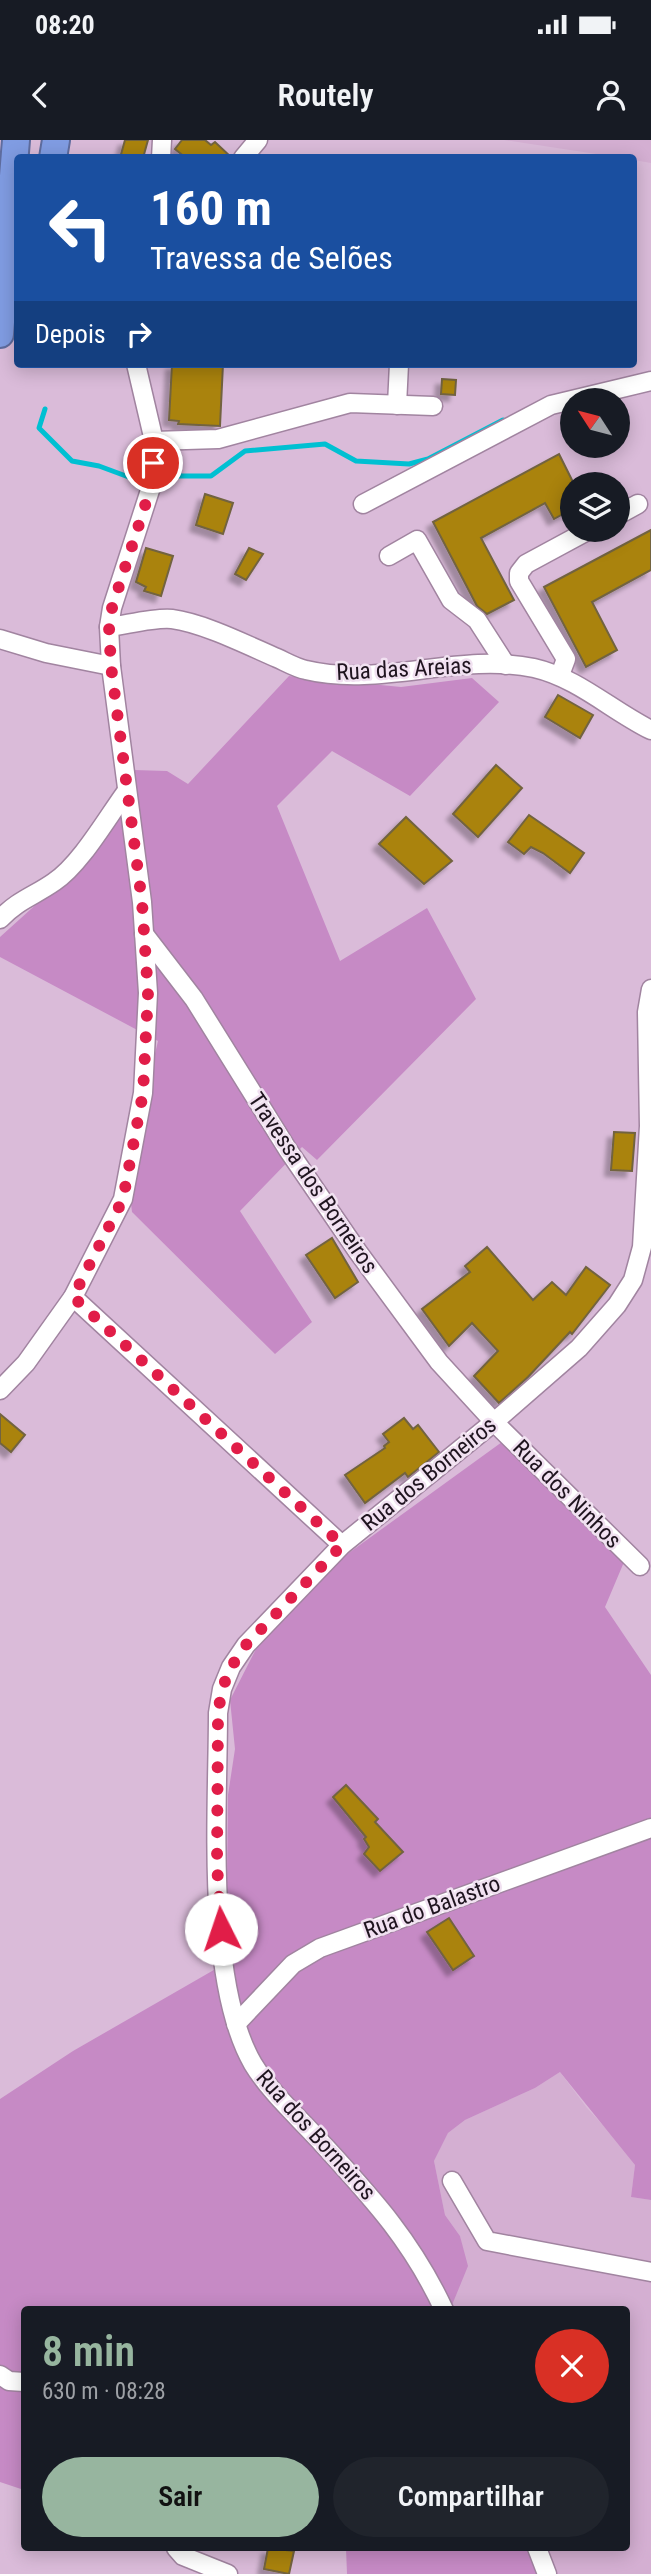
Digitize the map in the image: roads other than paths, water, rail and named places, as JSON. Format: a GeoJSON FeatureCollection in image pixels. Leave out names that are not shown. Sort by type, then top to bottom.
{"type":"FeatureCollection","features":[{"type":"Feature","properties":{"kind":"highway"},"geometry":{"type":"LineString","coordinates":[[0,336],[14,164]]}},
{"type":"Feature","properties":{"kind":"highway"},"geometry":{"type":"LineString","coordinates":[[0,336],[14,306]]}},
{"type":"Feature","properties":{"kind":"street"},"geometry":{"type":"LineString","coordinates":[[246,154],[258,140]]}},
{"type":"Feature","properties":{"kind":"street"},"geometry":{"type":"LineString","coordinates":[[0,1390],[26,1363],[73,1297],[123,1199],[143,1093],[148,993],[144,934],[111,666],[109,627],[112,608],[152,484],[153,441],[137,368]]}},
{"type":"Feature","properties":{"kind":"street"},"geometry":{"type":"LineString","coordinates":[[397,405],[400,368]]}},
{"type":"Feature","properties":{"kind":"street"},"geometry":{"type":"LineString","coordinates":[[363,504],[551,405],[651,381]]}},
{"type":"Feature","properties":{"kind":"street"},"geometry":{"type":"LineString","coordinates":[[153,441],[218,439],[351,403],[433,407]]}},
{"type":"Feature","properties":{"kind":"street"},"geometry":{"type":"LineString","coordinates":[[630,509],[638,505]]}},
{"type":"Feature","properties":{"kind":"street"},"geometry":{"type":"LineString","coordinates":[[389,556],[417,540],[451,600],[477,620],[506,665]]}},
{"type":"Feature","properties":{"kind":"street"},"geometry":{"type":"LineString","coordinates":[[560,675],[566,659],[519,581],[519,573],[526,564],[567,542]]}},
{"type":"Feature","properties":{"kind":"street","name":"Rua das Areias"},"geometry":{"type":"LineString","coordinates":[[109,627],[171,618],[228,636],[305,670],[339,674],[388,673],[457,666],[506,665],[536,668],[560,675],[651,730]]}},
{"type":"Feature","properties":{"kind":"street"},"geometry":{"type":"LineString","coordinates":[[8,641],[46,653],[111,666]]}},
{"type":"Feature","properties":{"kind":"street"},"geometry":{"type":"LineString","coordinates":[[0,919],[14,904],[56,881],[82,853],[126,792]]}},
{"type":"Feature","properties":{"kind":"street","name":"Travessa dos Borneiros"},"geometry":{"type":"LineString","coordinates":[[144,934],[194,999],[288,1150],[358,1252],[439,1363],[494,1422]]}},
{"type":"Feature","properties":{"kind":"street","name":"Rua dos Borneiros"},"geometry":{"type":"LineString","coordinates":[[442,2306],[432,2284],[395,2224],[266,2082],[254,2064],[236,2024],[225,1971],[217,1864],[218,1713],[222,1689],[231,1667],[246,1645],[342,1545],[494,1422],[579,1348],[617,1305],[633,1280],[642,1247],[650,1126],[647,1012],[651,989]]}},
{"type":"Feature","properties":{"kind":"street"},"geometry":{"type":"LineString","coordinates":[[73,1297],[342,1545]]}},
{"type":"Feature","properties":{"kind":"street","name":"Rua dos Ninhos"},"geometry":{"type":"LineString","coordinates":[[494,1422],[640,1566]]}},
{"type":"Feature","properties":{"kind":"street","name":"Rua do Balastro"},"geometry":{"type":"LineString","coordinates":[[236,2024],[293,1964],[320,1948],[651,1828]]}},
{"type":"Feature","properties":{"kind":"street"},"geometry":{"type":"LineString","coordinates":[[452,2181],[487,2241],[651,2272]]}},
{"type":"Feature","properties":{"kind":"street"},"geometry":{"type":"LineString","coordinates":[[0,2375],[9,2381],[21,2382]]}},
{"type":"Feature","properties":{"kind":"street"},"geometry":{"type":"LineString","coordinates":[[179,2551],[183,2556],[229,2574]]}},
{"type":"Feature","properties":{"kind":"street"},"geometry":{"type":"LineString","coordinates":[[538,2551],[547,2574]]}},
{"type":"Feature","properties":{"kind":"waterway"},"geometry":{"type":"LineString","coordinates":[[45,409],[39,428],[72,461],[99,466],[134,479]]}},
{"type":"Feature","properties":{"kind":"waterway"},"geometry":{"type":"LineString","coordinates":[[165,476],[211,476],[245,451],[325,444],[356,461],[409,464],[428,459],[503,420]]}}]}
